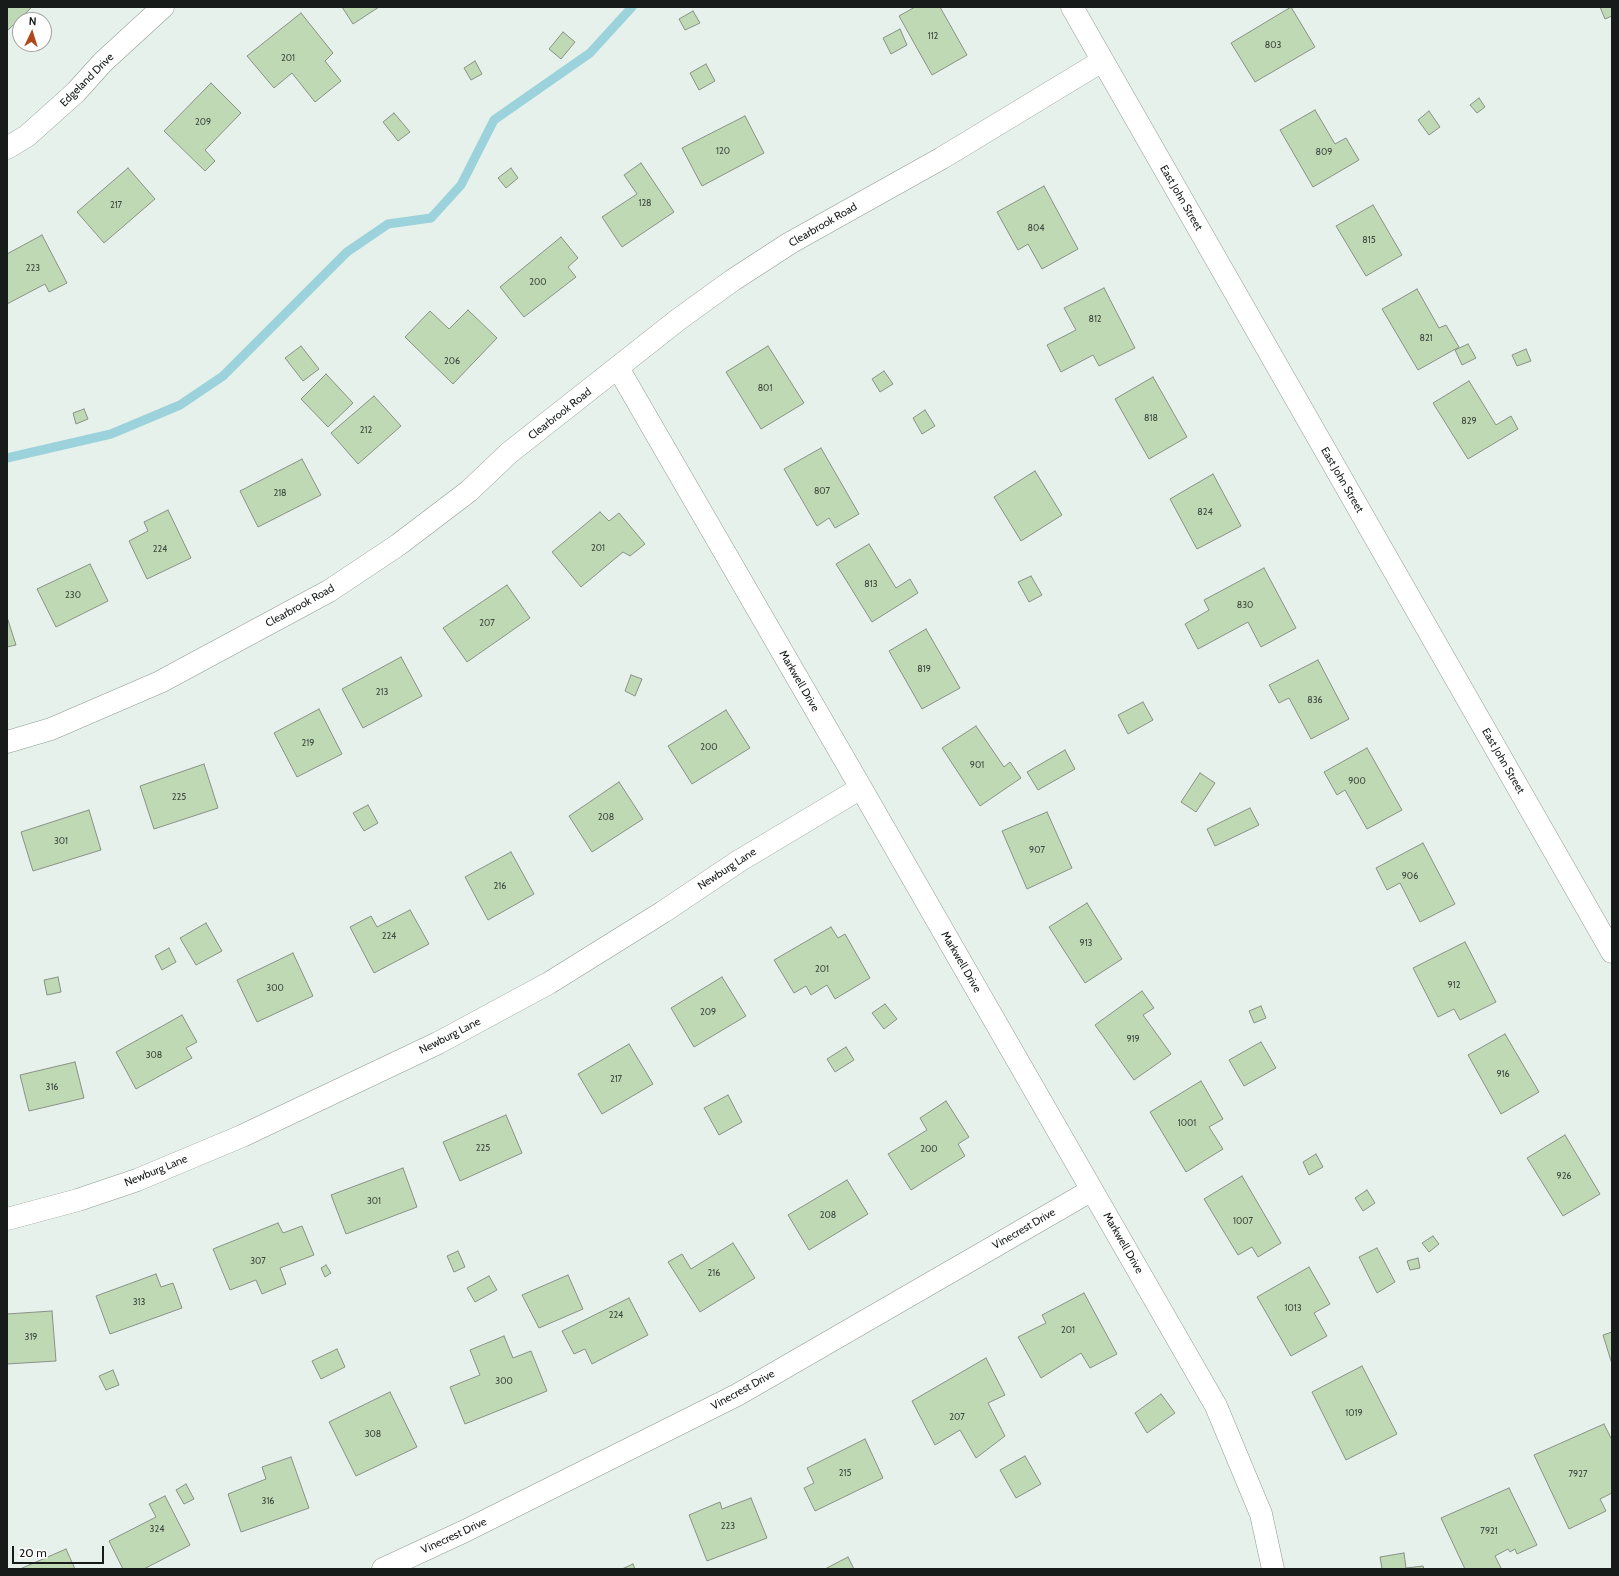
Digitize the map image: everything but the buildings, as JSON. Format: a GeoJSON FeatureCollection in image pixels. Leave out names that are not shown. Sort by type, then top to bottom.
{"type":"FeatureCollection","features":[{"type":"Feature","properties":{"kind":"street","name":"Edgeland Drive"},"geometry":{"type":"LineString","coordinates":[[7,148],[27,136],[76,92],[103,62],[163,7]]}},
{"type":"Feature","properties":{"kind":"street","name":"East John Street"},"geometry":{"type":"LineString","coordinates":[[1072,7],[1612,952]]}},
{"type":"Feature","properties":{"kind":"street","name":"Clearbrook Road"},"geometry":{"type":"LineString","coordinates":[[7,742],[51,729],[160,682],[328,591],[398,545],[469,491],[509,453],[679,319],[732,280],[777,251],[942,158],[1102,61]]}},
{"type":"Feature","properties":{"kind":"street","name":"Markwell Drive"},"geometry":{"type":"LineString","coordinates":[[618,368],[1216,1406],[1262,1514],[1273,1569]]}},
{"type":"Feature","properties":{"kind":"street","name":"Newburg Lane"},"geometry":{"type":"LineString","coordinates":[[7,1219],[78,1200],[144,1177],[242,1136],[438,1043],[549,983],[663,912],[739,861],[861,788]]}},
{"type":"Feature","properties":{"kind":"street","name":"Vinecrest Drive"},"geometry":{"type":"LineString","coordinates":[[383,1569],[465,1531],[737,1395],[1092,1190]]}},
{"type":"Feature","properties":{"kind":"waterway"},"geometry":{"type":"LineString","coordinates":[[7,458],[111,434],[180,405],[223,376],[347,252],[388,224],[431,218],[461,185],[494,120],[590,53],[632,7]]}}]}
